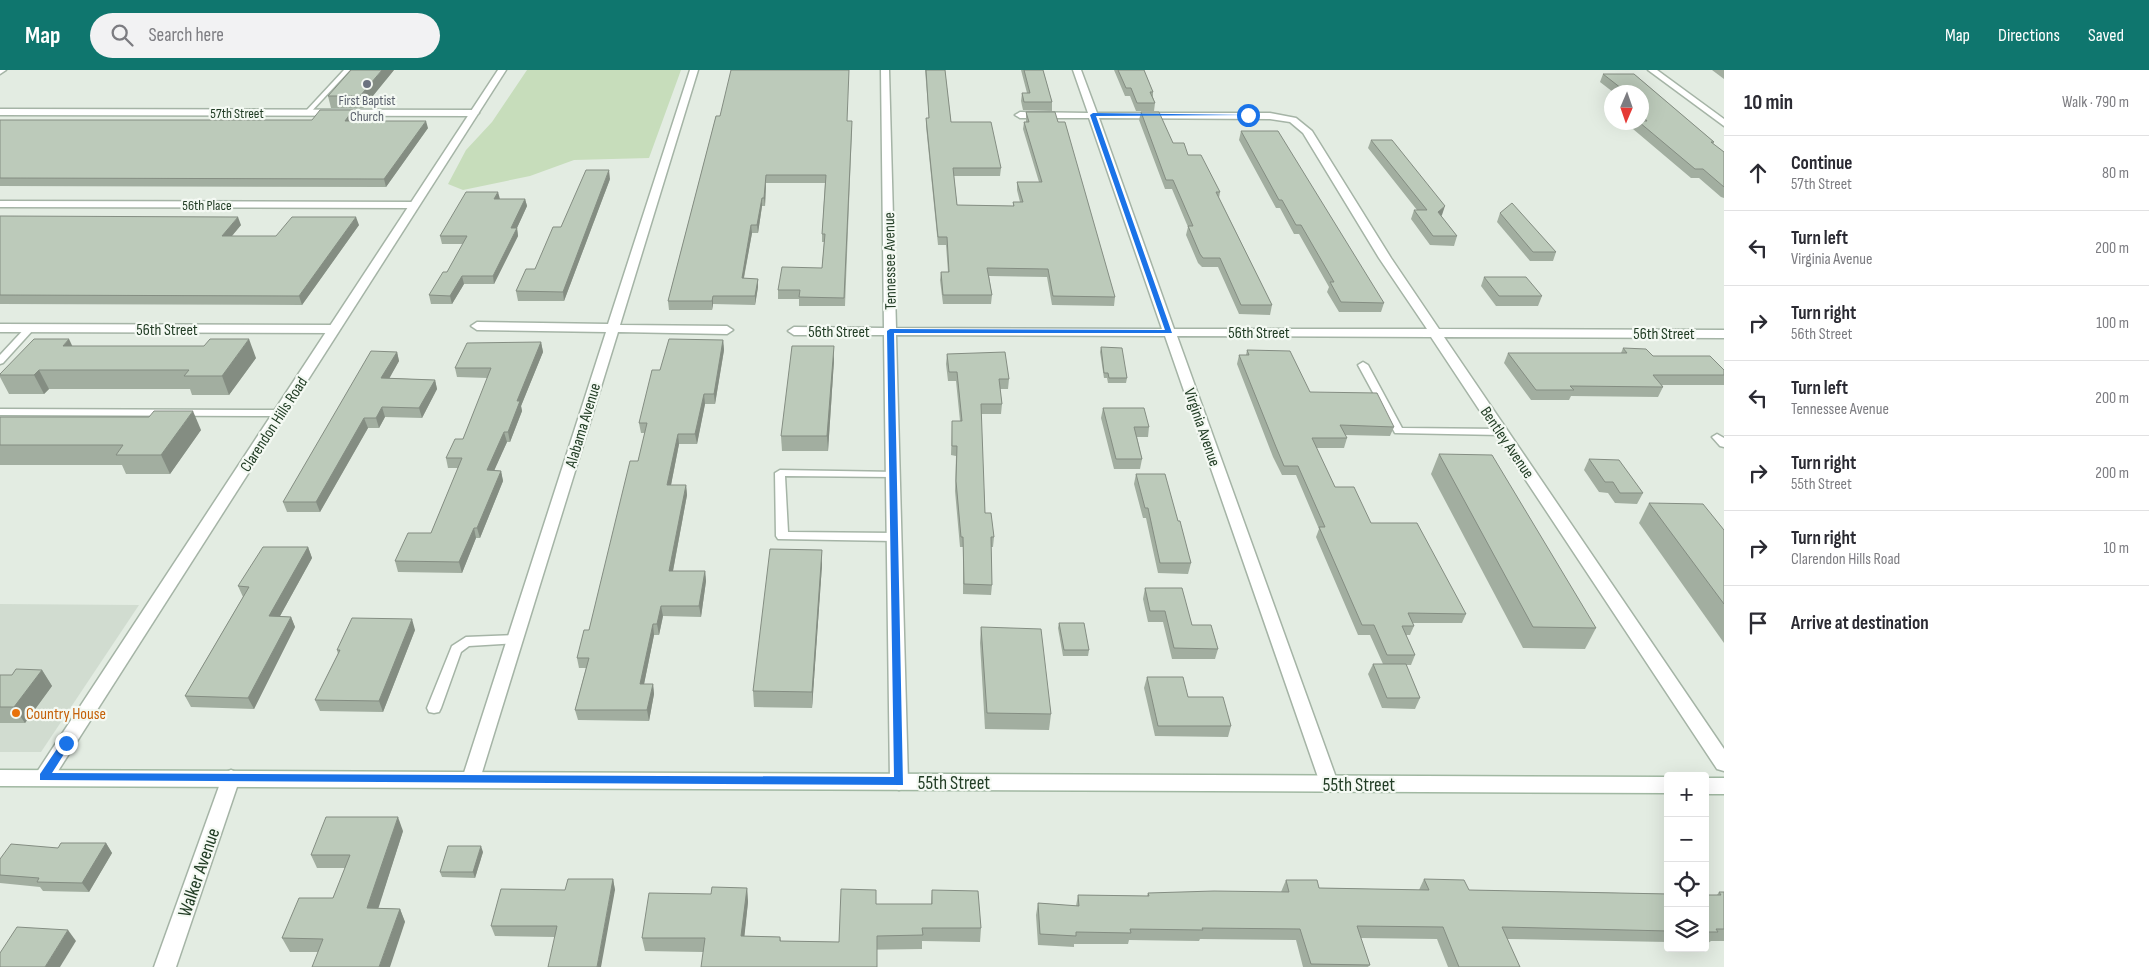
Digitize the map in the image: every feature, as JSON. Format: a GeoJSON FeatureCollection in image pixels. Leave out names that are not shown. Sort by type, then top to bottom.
{"type":"FeatureCollection","features":[{"type":"Feature","properties":{"kind":"street","name":"Clarendon Hills Road"},"geometry":{"type":"LineString","coordinates":[[44,777],[502,70]]}},
{"type":"Feature","properties":{"kind":"street","name":"Alabama Avenue"},"geometry":{"type":"LineString","coordinates":[[471,780],[694,70]]}},
{"type":"Feature","properties":{"kind":"street","name":"Tennessee Avenue"},"geometry":{"type":"LineString","coordinates":[[885,70],[899,782]]}},
{"type":"Feature","properties":{"kind":"street","name":"Virginia Avenue"},"geometry":{"type":"LineString","coordinates":[[1077,70],[1328,783]]}},
{"type":"Feature","properties":{"kind":"street"},"geometry":{"type":"LineString","coordinates":[[1652,70],[1724,123]]}},
{"type":"Feature","properties":{"kind":"street"},"geometry":{"type":"LineString","coordinates":[[1707,111],[1724,111]]}},
{"type":"Feature","properties":{"kind":"street","name":"57th Street"},"geometry":{"type":"LineString","coordinates":[[0,112],[474,113]]}},
{"type":"Feature","properties":{"kind":"street"},"geometry":{"type":"LineString","coordinates":[[1020,114],[1093,115]]}},
{"type":"Feature","properties":{"kind":"street","name":"Bentley Avenue"},"geometry":{"type":"LineString","coordinates":[[1093,115],[1248,115],[1293,120],[1307,131],[1375,243],[1724,764]]}},
{"type":"Feature","properties":{"kind":"street","name":"56th Place"},"geometry":{"type":"LineString","coordinates":[[0,204],[414,205]]}},
{"type":"Feature","properties":{"kind":"street"},"geometry":{"type":"LineString","coordinates":[[477,326],[612,330],[727,330]]}},
{"type":"Feature","properties":{"kind":"street","name":"56th Street"},"geometry":{"type":"LineString","coordinates":[[0,328],[334,329]]}},
{"type":"Feature","properties":{"kind":"street","name":"56th Street"},"geometry":{"type":"LineString","coordinates":[[794,331],[1724,334]]}},
{"type":"Feature","properties":{"kind":"street","name":"55th Street"},"geometry":{"type":"LineString","coordinates":[[0,778],[1664,785]]}},
{"type":"Feature","properties":{"kind":"street","name":"Walker Avenue"},"geometry":{"type":"LineString","coordinates":[[165,967],[231,778]]}},
{"type":"Feature","properties":{"kind":"street"},"geometry":{"type":"LineString","coordinates":[[1709,786],[1724,786]]}},
{"type":"Feature","properties":{"kind":"lane"},"geometry":{"type":"LineString","coordinates":[[307,113],[347,70]]}},
{"type":"Feature","properties":{"kind":"lane"},"geometry":{"type":"LineString","coordinates":[[0,361],[30,328]]}},
{"type":"Feature","properties":{"kind":"lane"},"geometry":{"type":"LineString","coordinates":[[1363,365],[1400,431],[1502,432]]}},
{"type":"Feature","properties":{"kind":"lane"},"geometry":{"type":"LineString","coordinates":[[0,412],[280,413]]}},
{"type":"Feature","properties":{"kind":"lane"},"geometry":{"type":"LineString","coordinates":[[893,474],[780,473],[782,536],[894,537]]}},
{"type":"Feature","properties":{"kind":"lane"},"geometry":{"type":"LineString","coordinates":[[434,708],[456,649],[466,642],[514,640]]}},
{"type":"Feature","properties":{"kind":"shaded area"},"geometry":{"type":"Polygon","coordinates":[[[0,604],[139,605],[41,752],[0,752],[0,604]]]}},
{"type":"Feature","properties":{"kind":"green space"},"geometry":{"type":"Polygon","coordinates":[[[527,70],[681,70],[649,158],[574,160],[530,176],[463,190],[448,184],[466,150],[492,122],[527,70]]]}},
{"type":"Feature","properties":{"kind":"building"},"geometry":{"type":"Polygon","coordinates":[[[351,70],[382,70],[360,96],[328,96],[351,70]]]}},
{"type":"Feature","properties":{"kind":"building"},"geometry":{"type":"Polygon","coordinates":[[[731,70],[849,70],[847,121],[852,121],[844,298],[799,297],[800,290],[778,290],[782,267],[822,268],[825,234],[822,234],[826,175],[766,175],[764,198],[762,198],[757,225],[751,225],[742,278],[758,279],[755,296],[713,296],[712,301],[668,301],[716,116],[720,116],[731,70]]]}},
{"type":"Feature","properties":{"kind":"building"},"geometry":{"type":"Polygon","coordinates":[[[926,70],[945,70],[951,122],[991,122],[1001,168],[953,168],[957,205],[1014,206],[1013,202],[1023,202],[1017,182],[1042,182],[1024,122],[1029,122],[1026,112],[1055,112],[1058,122],[1065,122],[1115,297],[1053,296],[1048,269],[987,268],[992,295],[943,295],[941,272],[949,272],[947,237],[938,237],[926,118],[929,118],[926,70]]]}},
{"type":"Feature","properties":{"kind":"building"},"geometry":{"type":"Polygon","coordinates":[[[1024,70],[1043,70],[1052,102],[1024,102],[1022,93],[1030,93],[1024,70]]]}},
{"type":"Feature","properties":{"kind":"building"},"geometry":{"type":"Polygon","coordinates":[[[1118,70],[1144,70],[1153,92],[1150,92],[1155,103],[1137,103],[1131,88],[1126,88],[1118,70]]]}},
{"type":"Feature","properties":{"kind":"building"},"geometry":{"type":"Polygon","coordinates":[[[1603,74],[1634,74],[1647,85],[1617,85],[1603,74]]]}},
{"type":"Feature","properties":{"kind":"building"},"geometry":{"type":"Polygon","coordinates":[[[1649,87],[1724,152],[1724,187],[1703,169],[1695,169],[1649,130],[1649,87]]]}},
{"type":"Feature","properties":{"kind":"building"},"geometry":{"type":"Polygon","coordinates":[[[320,110],[353,110],[345,121],[426,121],[384,179],[0,178],[0,120],[312,120],[320,110]]]}},
{"type":"Feature","properties":{"kind":"building"},"geometry":{"type":"Polygon","coordinates":[[[1141,112],[1159,112],[1173,143],[1184,143],[1188,155],[1201,155],[1220,192],[1216,192],[1272,305],[1241,305],[1220,258],[1203,258],[1200,254],[1188,226],[1193,226],[1173,180],[1166,180],[1141,112]]]}},
{"type":"Feature","properties":{"kind":"building"},"geometry":{"type":"Polygon","coordinates":[[[1241,131],[1278,131],[1384,303],[1341,302],[1330,282],[1334,282],[1301,225],[1296,225],[1282,200],[1279,200],[1241,131]]]}},
{"type":"Feature","properties":{"kind":"building"},"geometry":{"type":"Polygon","coordinates":[[[1371,140],[1392,140],[1445,206],[1438,212],[1457,236],[1433,236],[1414,210],[1427,210],[1371,140]]]}},
{"type":"Feature","properties":{"kind":"building"},"geometry":{"type":"Polygon","coordinates":[[[586,170],[609,170],[563,292],[516,291],[526,269],[535,269],[553,227],[561,227],[586,170]]]}},
{"type":"Feature","properties":{"kind":"building"},"geometry":{"type":"Polygon","coordinates":[[[466,192],[498,192],[494,199],[525,199],[511,228],[517,228],[493,276],[462,276],[450,296],[429,295],[443,272],[447,272],[467,236],[440,236],[466,192]]]}},
{"type":"Feature","properties":{"kind":"building"},"geometry":{"type":"Polygon","coordinates":[[[1512,203],[1556,252],[1533,252],[1500,213],[1512,203]]]}},
{"type":"Feature","properties":{"kind":"building"},"geometry":{"type":"Polygon","coordinates":[[[0,216],[238,217],[222,236],[276,236],[292,217],[356,217],[299,296],[0,295],[0,216]]]}},
{"type":"Feature","properties":{"kind":"building"},"geometry":{"type":"Polygon","coordinates":[[[1484,277],[1526,277],[1542,296],[1499,296],[1484,277]]]}},
{"type":"Feature","properties":{"kind":"building"},"geometry":{"type":"Polygon","coordinates":[[[34,339],[69,339],[63,346],[204,346],[210,339],[249,339],[222,376],[184,376],[189,370],[39,370],[34,375],[0,375],[34,339]]]}},
{"type":"Feature","properties":{"kind":"building"},"geometry":{"type":"Polygon","coordinates":[[[669,339],[723,340],[714,394],[704,394],[695,434],[678,434],[667,485],[686,485],[669,571],[705,571],[699,606],[661,606],[657,624],[653,624],[640,684],[653,684],[647,710],[575,710],[589,658],[577,658],[584,630],[589,630],[630,461],[638,461],[647,423],[639,423],[652,370],[660,370],[669,339]]]}},
{"type":"Feature","properties":{"kind":"building"},"geometry":{"type":"Polygon","coordinates":[[[541,342],[517,401],[520,401],[508,432],[504,432],[487,470],[501,471],[477,528],[474,528],[459,562],[395,561],[408,533],[431,533],[462,458],[446,458],[455,439],[463,439],[491,368],[455,368],[467,343],[541,342]]]}},
{"type":"Feature","properties":{"kind":"building"},"geometry":{"type":"Polygon","coordinates":[[[792,346],[834,346],[827,436],[781,436],[792,346]]]}},
{"type":"Feature","properties":{"kind":"building"},"geometry":{"type":"Polygon","coordinates":[[[1101,347],[1122,348],[1127,378],[1109,378],[1108,373],[1104,373],[1101,347]]]}},
{"type":"Feature","properties":{"kind":"building"},"geometry":{"type":"Polygon","coordinates":[[[1623,348],[1646,349],[1653,356],[1710,356],[1724,370],[1724,375],[1653,375],[1663,387],[1570,386],[1574,390],[1536,390],[1508,353],[1627,353],[1623,348]]]}},
{"type":"Feature","properties":{"kind":"building"},"geometry":{"type":"Polygon","coordinates":[[[1247,350],[1290,351],[1310,392],[1377,393],[1394,427],[1340,425],[1347,438],[1312,438],[1335,487],[1354,487],[1371,523],[1417,523],[1466,614],[1408,613],[1414,626],[1402,626],[1415,655],[1387,655],[1374,625],[1362,625],[1319,527],[1325,527],[1298,466],[1284,466],[1276,447],[1239,355],[1249,355],[1247,350]]]}},
{"type":"Feature","properties":{"kind":"building"},"geometry":{"type":"Polygon","coordinates":[[[371,351],[397,352],[381,378],[435,380],[419,408],[382,407],[376,418],[364,418],[316,502],[283,502],[371,351]]]}},
{"type":"Feature","properties":{"kind":"building"},"geometry":{"type":"Polygon","coordinates":[[[1005,352],[1009,379],[999,379],[1002,404],[981,404],[985,513],[991,513],[994,537],[991,537],[992,585],[964,584],[963,537],[961,537],[956,481],[957,446],[952,446],[952,421],[962,421],[957,372],[949,372],[947,354],[1005,352]]]}},
{"type":"Feature","properties":{"kind":"building"},"geometry":{"type":"Polygon","coordinates":[[[1103,408],[1144,408],[1149,427],[1134,427],[1142,459],[1116,459],[1103,408]]]}},
{"type":"Feature","properties":{"kind":"building"},"geometry":{"type":"Polygon","coordinates":[[[154,411],[193,411],[161,455],[116,455],[123,445],[0,445],[0,417],[149,417],[154,411]]]}},
{"type":"Feature","properties":{"kind":"building"},"geometry":{"type":"Polygon","coordinates":[[[1439,454],[1492,455],[1596,628],[1533,627],[1439,454]]]}},
{"type":"Feature","properties":{"kind":"building"},"geometry":{"type":"Polygon","coordinates":[[[1589,459],[1619,460],[1643,493],[1620,493],[1613,482],[1605,482],[1589,459]]]}},
{"type":"Feature","properties":{"kind":"building"},"geometry":{"type":"Polygon","coordinates":[[[1136,474],[1165,474],[1191,563],[1160,563],[1148,508],[1145,508],[1136,474]]]}},
{"type":"Feature","properties":{"kind":"building"},"geometry":{"type":"Polygon","coordinates":[[[1649,503],[1703,504],[1724,530],[1724,604],[1649,503]]]}},
{"type":"Feature","properties":{"kind":"building"},"geometry":{"type":"Polygon","coordinates":[[[263,547],[308,547],[269,616],[291,617],[248,698],[185,696],[249,587],[238,586],[263,547]]]}},
{"type":"Feature","properties":{"kind":"building"},"geometry":{"type":"Polygon","coordinates":[[[770,549],[822,550],[812,692],[753,691],[770,549]]]}},
{"type":"Feature","properties":{"kind":"building"},"geometry":{"type":"Polygon","coordinates":[[[1145,588],[1182,588],[1192,625],[1211,625],[1218,649],[1174,648],[1165,611],[1150,611],[1145,588]]]}},
{"type":"Feature","properties":{"kind":"building"},"geometry":{"type":"Polygon","coordinates":[[[352,618],[412,619],[379,701],[315,700],[340,650],[337,650],[352,618]]]}},
{"type":"Feature","properties":{"kind":"building"},"geometry":{"type":"Polygon","coordinates":[[[1059,623],[1084,623],[1089,650],[1064,650],[1059,623]]]}},
{"type":"Feature","properties":{"kind":"building"},"geometry":{"type":"Polygon","coordinates":[[[981,627],[1041,629],[1051,714],[987,713],[981,627]]]}},
{"type":"Feature","properties":{"kind":"building"},"geometry":{"type":"Polygon","coordinates":[[[1373,664],[1406,664],[1420,698],[1387,698],[1373,664]]]}},
{"type":"Feature","properties":{"kind":"building"},"geometry":{"type":"Polygon","coordinates":[[[16,669],[42,670],[14,707],[0,707],[0,675],[12,675],[16,669]]]}},
{"type":"Feature","properties":{"kind":"building"},"geometry":{"type":"Polygon","coordinates":[[[1147,677],[1183,677],[1188,697],[1223,697],[1231,726],[1158,726],[1147,677]]]}},
{"type":"Feature","properties":{"kind":"building"},"geometry":{"type":"Polygon","coordinates":[[[326,817],[398,817],[367,908],[400,909],[379,967],[312,967],[323,939],[282,938],[299,898],[333,898],[350,855],[311,855],[326,817]]]}},
{"type":"Feature","properties":{"kind":"building"},"geometry":{"type":"Polygon","coordinates":[[[61,843],[106,843],[82,883],[37,882],[39,878],[0,875],[0,859],[11,844],[58,848],[61,843]]]}},
{"type":"Feature","properties":{"kind":"building"},"geometry":{"type":"Polygon","coordinates":[[[448,846],[481,846],[473,872],[440,872],[448,846]]]}},
{"type":"Feature","properties":{"kind":"building"},"geometry":{"type":"Polygon","coordinates":[[[568,879],[613,879],[597,967],[548,967],[557,926],[491,926],[501,889],[565,890],[568,879]]]}},
{"type":"Feature","properties":{"kind":"building"},"geometry":{"type":"Polygon","coordinates":[[[1424,879],[1464,880],[1469,890],[1664,894],[1664,931],[1502,927],[1520,967],[1459,967],[1443,927],[1357,926],[1370,965],[1311,964],[1300,929],[1130,929],[1131,933],[1076,932],[1076,936],[1040,934],[1038,903],[1079,906],[1078,895],[1149,896],[1148,893],[1214,891],[1289,892],[1286,880],[1317,880],[1319,888],[1429,890],[1424,879]]]}},
{"type":"Feature","properties":{"kind":"building"},"geometry":{"type":"Polygon","coordinates":[[[712,887],[747,888],[741,936],[780,937],[780,941],[839,942],[841,889],[876,890],[876,904],[932,904],[932,890],[978,891],[981,928],[922,928],[923,935],[877,936],[877,967],[701,967],[705,938],[642,938],[649,893],[711,894],[712,887]]]}},
{"type":"Feature","properties":{"kind":"building"},"geometry":{"type":"Polygon","coordinates":[[[1719,892],[1724,892],[1724,929],[1716,929],[1718,932],[1709,932],[1709,895],[1721,895],[1719,892]]]}},
{"type":"Feature","properties":{"kind":"building"},"geometry":{"type":"Polygon","coordinates":[[[17,927],[68,930],[45,967],[0,967],[0,953],[17,927]]]}},
{"type":"Feature","properties":{"kind":"place","name":"First Baptist Church"},"geometry":{"type":"Point","coordinates":[367,84]}},
{"type":"Feature","properties":{"kind":"place","name":"Country House"},"geometry":{"type":"Point","coordinates":[16,713]}},
{"type":"Feature","properties":{"kind":"route"},"geometry":{"type":"LineString","coordinates":[[66,743],[44,777],[899,782],[890,331],[1169,332],[1093,115],[1248,115]]}}]}
